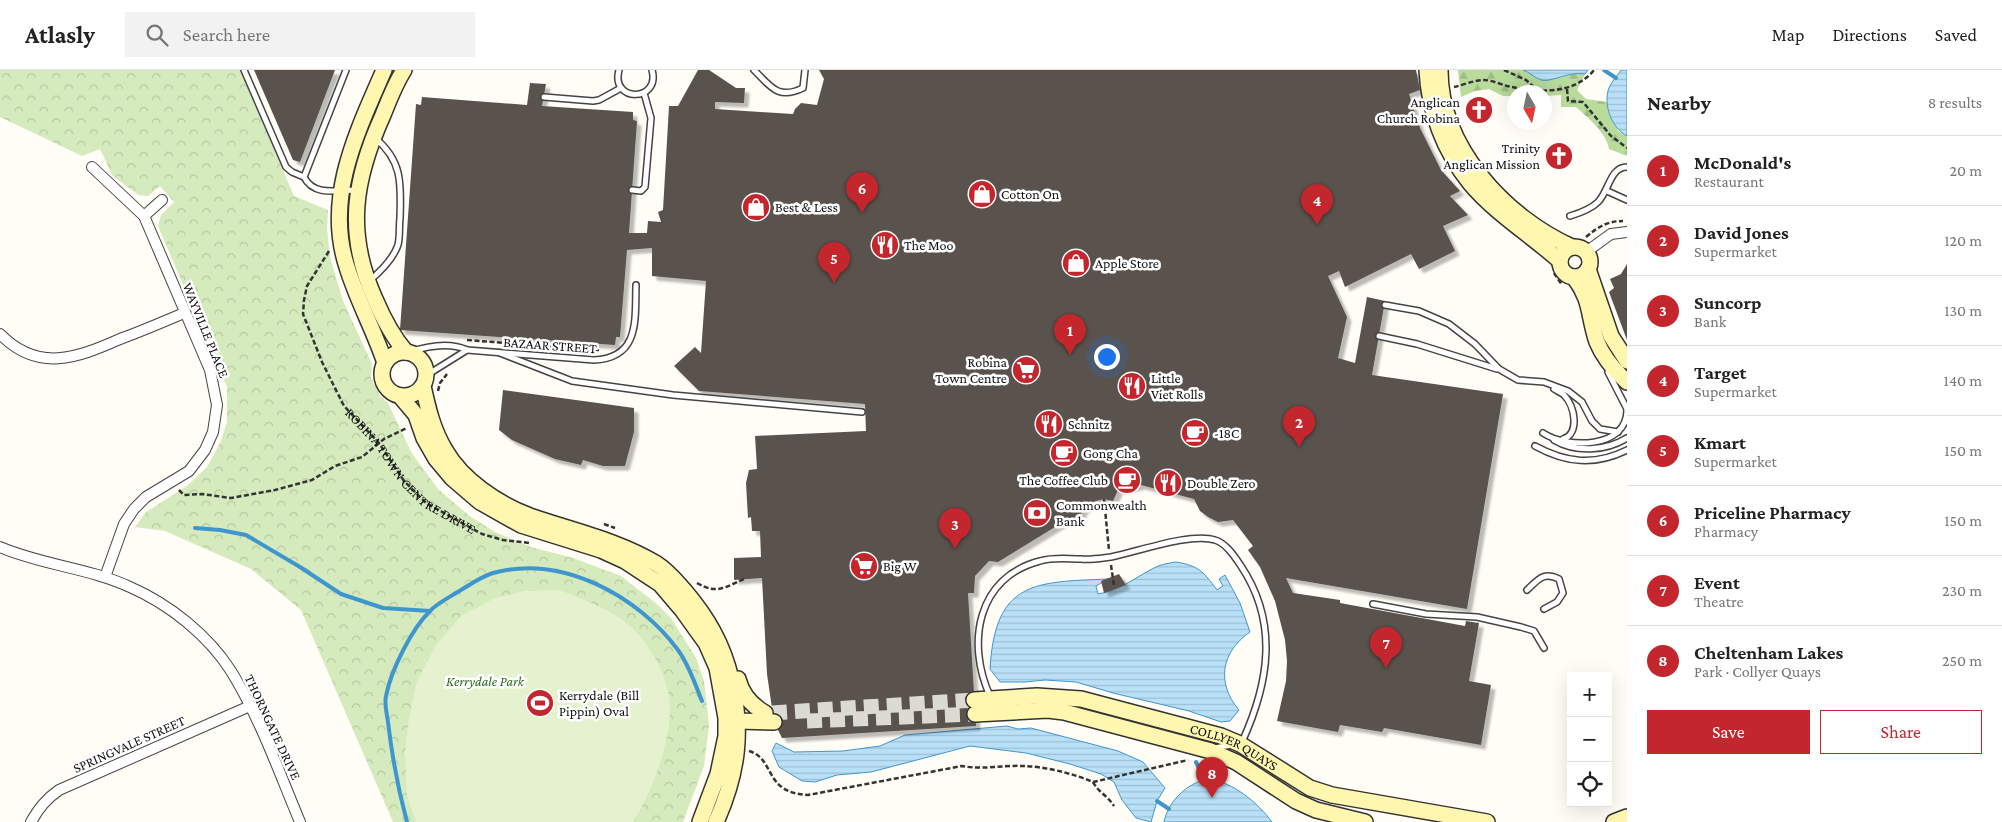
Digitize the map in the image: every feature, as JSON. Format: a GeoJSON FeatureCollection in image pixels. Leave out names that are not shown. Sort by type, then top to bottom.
{"type":"FeatureCollection","features":[{"type":"Feature","properties":{"kind":"street"},"geometry":{"type":"LineString","coordinates":[[384,70],[348,156],[341,190],[340,231],[346,263],[378,342],[384,363],[382,377],[384,384],[394,394],[400,396],[413,395],[425,380],[424,363],[395,340],[382,315],[368,282],[356,232],[358,190],[364,161],[373,136],[404,70]]}},
{"type":"Feature","properties":{"kind":"street"},"geometry":{"type":"LineString","coordinates":[[1427,70],[1436,118],[1448,150],[1470,184],[1563,272],[1574,277],[1581,276],[1588,269]]}},
{"type":"Feature","properties":{"kind":"street"},"geometry":{"type":"LineString","coordinates":[[1446,75],[1441,89],[1452,127],[1471,164],[1500,197],[1554,239],[1584,246]]}},
{"type":"Feature","properties":{"kind":"street","name":"WAYVILLE PLACE"},"geometry":{"type":"LineString","coordinates":[[92,167],[144,216],[210,370],[216,396],[217,414],[213,432],[205,450],[195,465],[174,481],[146,497],[129,515],[105,577]]}},
{"type":"Feature","properties":{"kind":"street"},"geometry":{"type":"LineString","coordinates":[[144,216],[162,200]]}},
{"type":"Feature","properties":{"kind":"street"},"geometry":{"type":"LineString","coordinates":[[1556,266],[1562,254],[1611,234],[1627,232]]}},
{"type":"Feature","properties":{"kind":"street"},"geometry":{"type":"LineString","coordinates":[[1584,246],[1590,259],[1588,269],[1611,336],[1627,361]]}},
{"type":"Feature","properties":{"kind":"street"},"geometry":{"type":"LineString","coordinates":[[1574,277],[1586,296],[1594,332],[1604,354],[1627,382]]}},
{"type":"Feature","properties":{"kind":"street"},"geometry":{"type":"LineString","coordinates":[[0,334],[23,352],[40,358],[59,359],[89,352],[184,313]]}},
{"type":"Feature","properties":{"kind":"street"},"geometry":{"type":"LineString","coordinates":[[384,363],[394,354],[408,352]]}},
{"type":"Feature","properties":{"kind":"street","name":"ROBINA TOWN CENTRE DRIVE"},"geometry":{"type":"LineString","coordinates":[[425,380],[430,419],[445,452],[467,477],[491,496],[516,510],[612,542],[658,565],[672,576],[706,618],[719,640],[728,664],[734,718],[726,736],[718,774],[700,822]]}},
{"type":"Feature","properties":{"kind":"street","name":"ROBINA TOWN CENTRE DRIVE"},"geometry":{"type":"LineString","coordinates":[[400,396],[416,415],[424,438],[436,458],[452,478],[480,502],[521,525],[609,554],[636,567],[660,584],[672,597],[706,643],[717,668],[743,747],[716,822]]}},
{"type":"Feature","properties":{"kind":"street"},"geometry":{"type":"LineString","coordinates":[[0,560],[2,548]]}},
{"type":"Feature","properties":{"kind":"street","name":"THORNGATE DRIVE"},"geometry":{"type":"LineString","coordinates":[[2,548],[105,577],[131,587],[153,599],[186,622],[230,669],[250,706],[300,822]]}},
{"type":"Feature","properties":{"kind":"street"},"geometry":{"type":"LineString","coordinates":[[728,664],[735,670],[747,700],[770,716]]}},
{"type":"Feature","properties":{"kind":"street","name":"COLLYER QUAYS"},"geometry":{"type":"LineString","coordinates":[[994,706],[1037,696],[1081,699],[1199,730],[1240,744],[1310,788],[1332,795],[1487,822]]}},
{"type":"Feature","properties":{"kind":"street","name":"SPRINGVALE STREET"},"geometry":{"type":"LineString","coordinates":[[31,822],[47,799],[60,790],[250,706]]}},
{"type":"Feature","properties":{"kind":"street","name":"COLLYER QUAYS"},"geometry":{"type":"LineString","coordinates":[[975,707],[994,706],[1064,712],[1203,748],[1236,762],[1303,804],[1316,810],[1365,822]]}},
{"type":"Feature","properties":{"kind":"street"},"geometry":{"type":"LineString","coordinates":[[734,718],[770,716]]}},
{"type":"Feature","properties":{"kind":"street"},"geometry":{"type":"LineString","coordinates":[[743,747],[751,733],[770,716]]}},
{"type":"Feature","properties":{"kind":"street"},"geometry":{"type":"LineString","coordinates":[[1614,822],[1627,817]]}},
{"type":"Feature","properties":{"kind":"lane"},"geometry":{"type":"LineString","coordinates":[[244,70],[286,167],[304,177],[308,185],[317,190],[358,190]]}},
{"type":"Feature","properties":{"kind":"lane"},"geometry":{"type":"LineString","coordinates":[[304,177],[346,70]]}},
{"type":"Feature","properties":{"kind":"lane"},"geometry":{"type":"LineString","coordinates":[[618,70],[618,81],[621,88],[633,95],[644,93],[652,85],[652,70]]}},
{"type":"Feature","properties":{"kind":"lane"},"geometry":{"type":"LineString","coordinates":[[754,70],[773,90],[791,94],[804,88],[804,70]]}},
{"type":"Feature","properties":{"kind":"lane"},"geometry":{"type":"LineString","coordinates":[[544,97],[593,101],[599,100],[621,88]]}},
{"type":"Feature","properties":{"kind":"lane"},"geometry":{"type":"LineString","coordinates":[[632,190],[641,191],[645,187],[651,118],[644,93]]}},
{"type":"Feature","properties":{"kind":"lane"},"geometry":{"type":"LineString","coordinates":[[368,282],[386,265],[398,244],[401,190],[394,161],[388,149],[373,136]]}},
{"type":"Feature","properties":{"kind":"lane"},"geometry":{"type":"LineString","coordinates":[[1570,216],[1586,211],[1598,203],[1607,191],[1617,170],[1627,167]]}},
{"type":"Feature","properties":{"kind":"lane"},"geometry":{"type":"LineString","coordinates":[[1607,191],[1627,200]]}},
{"type":"Feature","properties":{"kind":"lane","name":"BAZAAR STREET"},"geometry":{"type":"LineString","coordinates":[[408,352],[422,348],[453,346],[467,350],[500,353],[594,360],[607,359],[617,355],[631,340],[635,317],[636,285]]}},
{"type":"Feature","properties":{"kind":"lane"},"geometry":{"type":"LineString","coordinates":[[1384,305],[1419,311],[1449,324],[1475,344],[1499,370]]}},
{"type":"Feature","properties":{"kind":"lane"},"geometry":{"type":"LineString","coordinates":[[1380,336],[1417,344],[1499,370],[1518,380],[1544,382],[1568,391],[1582,402],[1592,421],[1600,429],[1618,432]]}},
{"type":"Feature","properties":{"kind":"lane"},"geometry":{"type":"LineString","coordinates":[[425,380],[467,350]]}},
{"type":"Feature","properties":{"kind":"lane"},"geometry":{"type":"LineString","coordinates":[[500,353],[572,381],[674,395],[862,412]]}},
{"type":"Feature","properties":{"kind":"lane"},"geometry":{"type":"LineString","coordinates":[[1550,438],[1581,443],[1598,442],[1618,432],[1626,421],[1627,410],[1608,372],[1604,354]]}},
{"type":"Feature","properties":{"kind":"lane"},"geometry":{"type":"LineString","coordinates":[[1544,382],[1564,395],[1571,405],[1574,418],[1572,434],[1560,440]]}},
{"type":"Feature","properties":{"kind":"lane"},"geometry":{"type":"LineString","coordinates":[[1543,433],[1560,443],[1588,449],[1611,446],[1627,438]]}},
{"type":"Feature","properties":{"kind":"lane"},"geometry":{"type":"LineString","coordinates":[[1535,446],[1552,455],[1588,462],[1627,450]]}},
{"type":"Feature","properties":{"kind":"lane"},"geometry":{"type":"LineString","coordinates":[[994,706],[980,667],[979,638],[985,608],[996,587],[1016,570],[1042,560],[1110,557],[1161,544],[1210,539],[1221,543],[1237,560],[1256,593],[1267,639],[1262,686],[1256,708],[1240,744],[1203,748]]}},
{"type":"Feature","properties":{"kind":"lane"},"geometry":{"type":"LineString","coordinates":[[1527,590],[1540,578],[1551,575],[1559,579],[1563,593],[1557,602],[1544,609]]}},
{"type":"Feature","properties":{"kind":"lane"},"geometry":{"type":"LineString","coordinates":[[1373,604],[1426,614],[1477,617],[1521,627],[1534,632],[1544,648]]}},
{"type":"Feature","properties":{"kind":"path"},"geometry":{"type":"LineString","coordinates":[[1504,70],[1526,80],[1532,85]]}},
{"type":"Feature","properties":{"kind":"path"},"geometry":{"type":"LineString","coordinates":[[1552,89],[1567,89],[1594,70]]}},
{"type":"Feature","properties":{"kind":"path"},"geometry":{"type":"LineString","coordinates":[[1446,75],[1452,87],[1453,95]]}},
{"type":"Feature","properties":{"kind":"path"},"geometry":{"type":"LineString","coordinates":[[1452,87],[1484,80],[1507,86]]}},
{"type":"Feature","properties":{"kind":"path"},"geometry":{"type":"LineString","coordinates":[[1567,89],[1568,101],[1583,102],[1611,136],[1627,148]]}},
{"type":"Feature","properties":{"kind":"path","name":"ROBINA TOWN CENTRE DRIVE"},"geometry":{"type":"LineString","coordinates":[[330,245],[328,256],[308,286],[303,314],[322,362],[344,406],[379,443],[404,481],[426,503],[482,534],[503,540],[532,544]]}},
{"type":"Feature","properties":{"kind":"path"},"geometry":{"type":"LineString","coordinates":[[1556,266],[1565,289]]}},
{"type":"Feature","properties":{"kind":"path"},"geometry":{"type":"LineString","coordinates":[[462,340],[601,350]]}},
{"type":"Feature","properties":{"kind":"path"},"geometry":{"type":"LineString","coordinates":[[437,398],[440,383],[451,370]]}},
{"type":"Feature","properties":{"kind":"path"},"geometry":{"type":"LineString","coordinates":[[174,481],[184,495],[202,494],[230,498],[275,490],[312,480],[335,466],[362,457],[379,443],[411,426]]}},
{"type":"Feature","properties":{"kind":"path"},"geometry":{"type":"LineString","coordinates":[[1104,499],[1114,586]]}},
{"type":"Feature","properties":{"kind":"path"},"geometry":{"type":"LineString","coordinates":[[601,523],[618,529]]}},
{"type":"Feature","properties":{"kind":"path"},"geometry":{"type":"LineString","coordinates":[[691,578],[707,589],[718,590],[744,579]]}},
{"type":"Feature","properties":{"kind":"path"},"geometry":{"type":"LineString","coordinates":[[743,747],[762,759],[780,787],[798,795],[834,791],[962,766],[971,768],[1025,766],[1081,777],[1093,782],[1166,764]]}},
{"type":"Feature","properties":{"kind":"path"},"geometry":{"type":"LineString","coordinates":[[1093,782],[1096,788],[1108,796],[1114,806]]}},
{"type":"Feature","properties":{"kind":"green space","name":"Kerrydale Park"},"geometry":{"type":"Polygon","coordinates":[[[0,70],[240,70],[294,196],[328,210],[327,230],[330,257],[343,301],[372,364],[371,378],[380,396],[388,403],[411,452],[438,489],[471,517],[495,532],[531,547],[573,558],[621,576],[657,604],[671,618],[696,658],[704,681],[709,725],[704,766],[683,822],[393,822],[301,610],[251,569],[165,531],[135,527],[146,512],[187,486],[207,467],[221,441],[227,422],[227,387],[158,226],[161,215],[174,202],[160,186],[148,196],[138,195],[112,175],[100,149],[82,156],[0,117],[0,70]]]}},
{"type":"Feature","properties":{"kind":"green space"},"geometry":{"type":"Polygon","coordinates":[[[1458,70],[1521,70],[1542,80],[1579,73],[1585,74],[1577,90],[1586,99],[1607,102],[1618,131],[1627,136],[1627,156],[1609,149],[1601,131],[1576,107],[1561,107],[1561,95],[1552,96],[1552,85],[1507,85],[1507,96],[1489,89],[1475,91],[1461,97],[1458,70]]]}},
{"type":"Feature","properties":{"kind":"green space","name":"Kerrydale (Bill Pippin) Oval"},"geometry":{"type":"Polygon","coordinates":[[[559,590],[599,606],[621,619],[637,633],[651,651],[665,681],[670,706],[666,741],[655,777],[633,822],[416,822],[407,795],[405,753],[409,718],[417,681],[436,645],[461,616],[493,599],[524,591],[559,590]]]}},
{"type":"Feature","properties":{"kind":"water"},"geometry":{"type":"Polygon","coordinates":[[[1523,70],[1588,70],[1585,74],[1572,74],[1550,80],[1541,80],[1523,70]]]}},
{"type":"Feature","properties":{"kind":"water"},"geometry":{"type":"Polygon","coordinates":[[[1621,70],[1627,70],[1627,136],[1613,122],[1607,104],[1609,88],[1621,70]]]}},
{"type":"Feature","properties":{"kind":"water"},"geometry":{"type":"Polygon","coordinates":[[[1176,562],[1190,565],[1200,570],[1217,590],[1223,586],[1219,579],[1225,575],[1240,603],[1250,632],[1233,649],[1225,668],[1227,689],[1239,710],[1230,721],[1221,722],[1189,711],[1076,682],[1045,680],[1000,682],[990,669],[993,640],[1000,618],[1010,603],[1023,592],[1059,582],[1108,579],[1096,586],[1098,594],[1121,587],[1158,566],[1176,562]]]}},
{"type":"Feature","properties":{"kind":"water"},"geometry":{"type":"Polygon","coordinates":[[[1007,726],[1018,729],[1031,728],[1118,751],[1143,762],[1165,788],[1157,801],[1151,822],[1136,818],[1122,800],[1114,782],[1101,774],[1026,753],[970,746],[871,772],[837,775],[815,782],[802,781],[779,767],[772,751],[776,743],[794,752],[843,751],[880,746],[905,735],[1007,726]]]}},
{"type":"Feature","properties":{"kind":"water"},"geometry":{"type":"Polygon","coordinates":[[[1209,779],[1227,784],[1244,794],[1272,822],[1164,822],[1174,800],[1180,794],[1194,784],[1209,779]]]}},
{"type":"Feature","properties":{"kind":"building"},"geometry":{"type":"Polygon","coordinates":[[[254,70],[335,70],[300,162],[293,160],[254,70]]]}},
{"type":"Feature","properties":{"kind":"building","name":"Robina Town Centre"},"geometry":{"type":"Polygon","coordinates":[[[698,70],[709,70],[736,88],[745,88],[744,103],[715,102],[715,109],[793,114],[801,103],[817,105],[824,79],[819,70],[1416,70],[1420,90],[1409,94],[1420,128],[1441,170],[1460,191],[1450,196],[1468,215],[1443,226],[1455,251],[1419,269],[1411,254],[1345,287],[1339,271],[1328,276],[1347,317],[1338,358],[1355,363],[1367,297],[1385,301],[1372,375],[1503,394],[1467,609],[1286,578],[1293,593],[1340,600],[1340,603],[1465,626],[1466,621],[1479,623],[1469,681],[1491,685],[1481,745],[1384,728],[1382,732],[1340,725],[1338,732],[1277,721],[1286,681],[1285,640],[1275,601],[1260,567],[1248,550],[1253,546],[1233,520],[1218,522],[1200,511],[1194,499],[1141,485],[1118,490],[1113,501],[1104,499],[1092,502],[1083,510],[1079,519],[1068,519],[998,562],[989,561],[975,576],[974,593],[968,593],[976,726],[782,738],[774,722],[767,674],[762,578],[734,580],[734,558],[761,557],[760,531],[752,531],[751,517],[748,518],[746,483],[749,470],[757,469],[755,436],[866,431],[865,404],[699,391],[674,366],[695,347],[701,353],[706,281],[652,276],[652,248],[627,250],[620,337],[616,337],[615,345],[400,330],[416,104],[421,105],[422,97],[527,105],[530,83],[546,84],[542,106],[633,112],[633,120],[637,121],[629,233],[647,233],[648,221],[661,222],[658,212],[663,210],[669,106],[678,106],[698,70]]]}},
{"type":"Feature","properties":{"kind":"building"},"geometry":{"type":"Polygon","coordinates":[[[1627,264],[1627,340],[1609,292],[1614,288],[1610,279],[1621,274],[1627,264]]]}},
{"type":"Feature","properties":{"kind":"building"},"geometry":{"type":"Polygon","coordinates":[[[503,390],[634,408],[634,432],[625,466],[603,466],[583,460],[581,465],[555,459],[512,440],[499,430],[503,390]]]}},
{"type":"Feature","properties":{"kind":"building"},"geometry":{"type":"Polygon","coordinates":[[[1119,574],[1126,585],[1104,593],[1101,581],[1119,574]]]}},
{"type":"Feature","properties":{"kind":"waterway"},"geometry":{"type":"LineString","coordinates":[[1604,70],[1616,78]]}},
{"type":"Feature","properties":{"kind":"waterway"},"geometry":{"type":"LineString","coordinates":[[195,528],[246,535],[341,594],[383,608],[430,611]]}},
{"type":"Feature","properties":{"kind":"waterway"},"geometry":{"type":"LineString","coordinates":[[407,822],[391,747],[386,709],[385,699],[392,674],[410,638],[431,610],[488,575],[519,569],[545,569],[571,575],[596,584],[620,597],[661,630],[678,650],[689,668],[702,701]]}},
{"type":"Feature","properties":{"kind":"waterway"},"geometry":{"type":"LineString","coordinates":[[1196,762],[1205,780]]}},
{"type":"Feature","properties":{"kind":"waterway"},"geometry":{"type":"LineString","coordinates":[[1157,801],[1169,809]]}},
{"type":"Feature","properties":{"kind":"tunnel"},"geometry":{"type":"LineString","coordinates":[[772,713],[974,700]]}},
{"type":"Feature","properties":{"kind":"tunnel"},"geometry":{"type":"LineString","coordinates":[[807,721],[975,714]]}},
{"type":"Feature","properties":{"kind":"place","name":"Anglican Church Robina"},"geometry":{"type":"Point","coordinates":[1479,110]}},
{"type":"Feature","properties":{"kind":"place","name":"Trinity Anglican Mission"},"geometry":{"type":"Point","coordinates":[1559,156]}},
{"type":"Feature","properties":{"kind":"place","name":"Cotton On"},"geometry":{"type":"Point","coordinates":[982,194]}},
{"type":"Feature","properties":{"kind":"place","name":"Best & Less"},"geometry":{"type":"Point","coordinates":[756,207]}},
{"type":"Feature","properties":{"kind":"place","name":"Priceline Pharmacy"},"geometry":{"type":"Point","coordinates":[862,213]}},
{"type":"Feature","properties":{"kind":"place","name":"Target"},"geometry":{"type":"Point","coordinates":[1317,225]}},
{"type":"Feature","properties":{"kind":"place","name":"The Moo"},"geometry":{"type":"Point","coordinates":[885,245]}},
{"type":"Feature","properties":{"kind":"place","name":"Apple Store"},"geometry":{"type":"Point","coordinates":[1076,263]}},
{"type":"Feature","properties":{"kind":"place","name":"Kmart"},"geometry":{"type":"Point","coordinates":[834,283]}},
{"type":"Feature","properties":{"kind":"place","name":"McDonald's"},"geometry":{"type":"Point","coordinates":[1070,355]}},
{"type":"Feature","properties":{"kind":"place","name":"Robina Town Centre"},"geometry":{"type":"Point","coordinates":[1026,370]}},
{"type":"Feature","properties":{"kind":"place","name":"Little Viet Rolls"},"geometry":{"type":"Point","coordinates":[1132,386]}},
{"type":"Feature","properties":{"kind":"place","name":"Schnitz"},"geometry":{"type":"Point","coordinates":[1049,424]}},
{"type":"Feature","properties":{"kind":"place","name":"-18C"},"geometry":{"type":"Point","coordinates":[1195,433]}},
{"type":"Feature","properties":{"kind":"place","name":"David Jones"},"geometry":{"type":"Point","coordinates":[1299,447]}},
{"type":"Feature","properties":{"kind":"place","name":"Gong Cha"},"geometry":{"type":"Point","coordinates":[1064,453]}},
{"type":"Feature","properties":{"kind":"place","name":"The Coffee Club"},"geometry":{"type":"Point","coordinates":[1127,480]}},
{"type":"Feature","properties":{"kind":"place","name":"Double Zero"},"geometry":{"type":"Point","coordinates":[1168,483]}},
{"type":"Feature","properties":{"kind":"place","name":"Commonwealth Bank"},"geometry":{"type":"Point","coordinates":[1037,513]}},
{"type":"Feature","properties":{"kind":"place","name":"Suncorp"},"geometry":{"type":"Point","coordinates":[955,549]}},
{"type":"Feature","properties":{"kind":"place","name":"Big W"},"geometry":{"type":"Point","coordinates":[864,566]}},
{"type":"Feature","properties":{"kind":"place","name":"Event"},"geometry":{"type":"Point","coordinates":[1386,668]}},
{"type":"Feature","properties":{"kind":"place","name":"Kerrydale (Bill Pippin) Oval"},"geometry":{"type":"Point","coordinates":[540,703]}},
{"type":"Feature","properties":{"kind":"place","name":"Cheltenham Lakes"},"geometry":{"type":"Point","coordinates":[1212,798]}}]}
